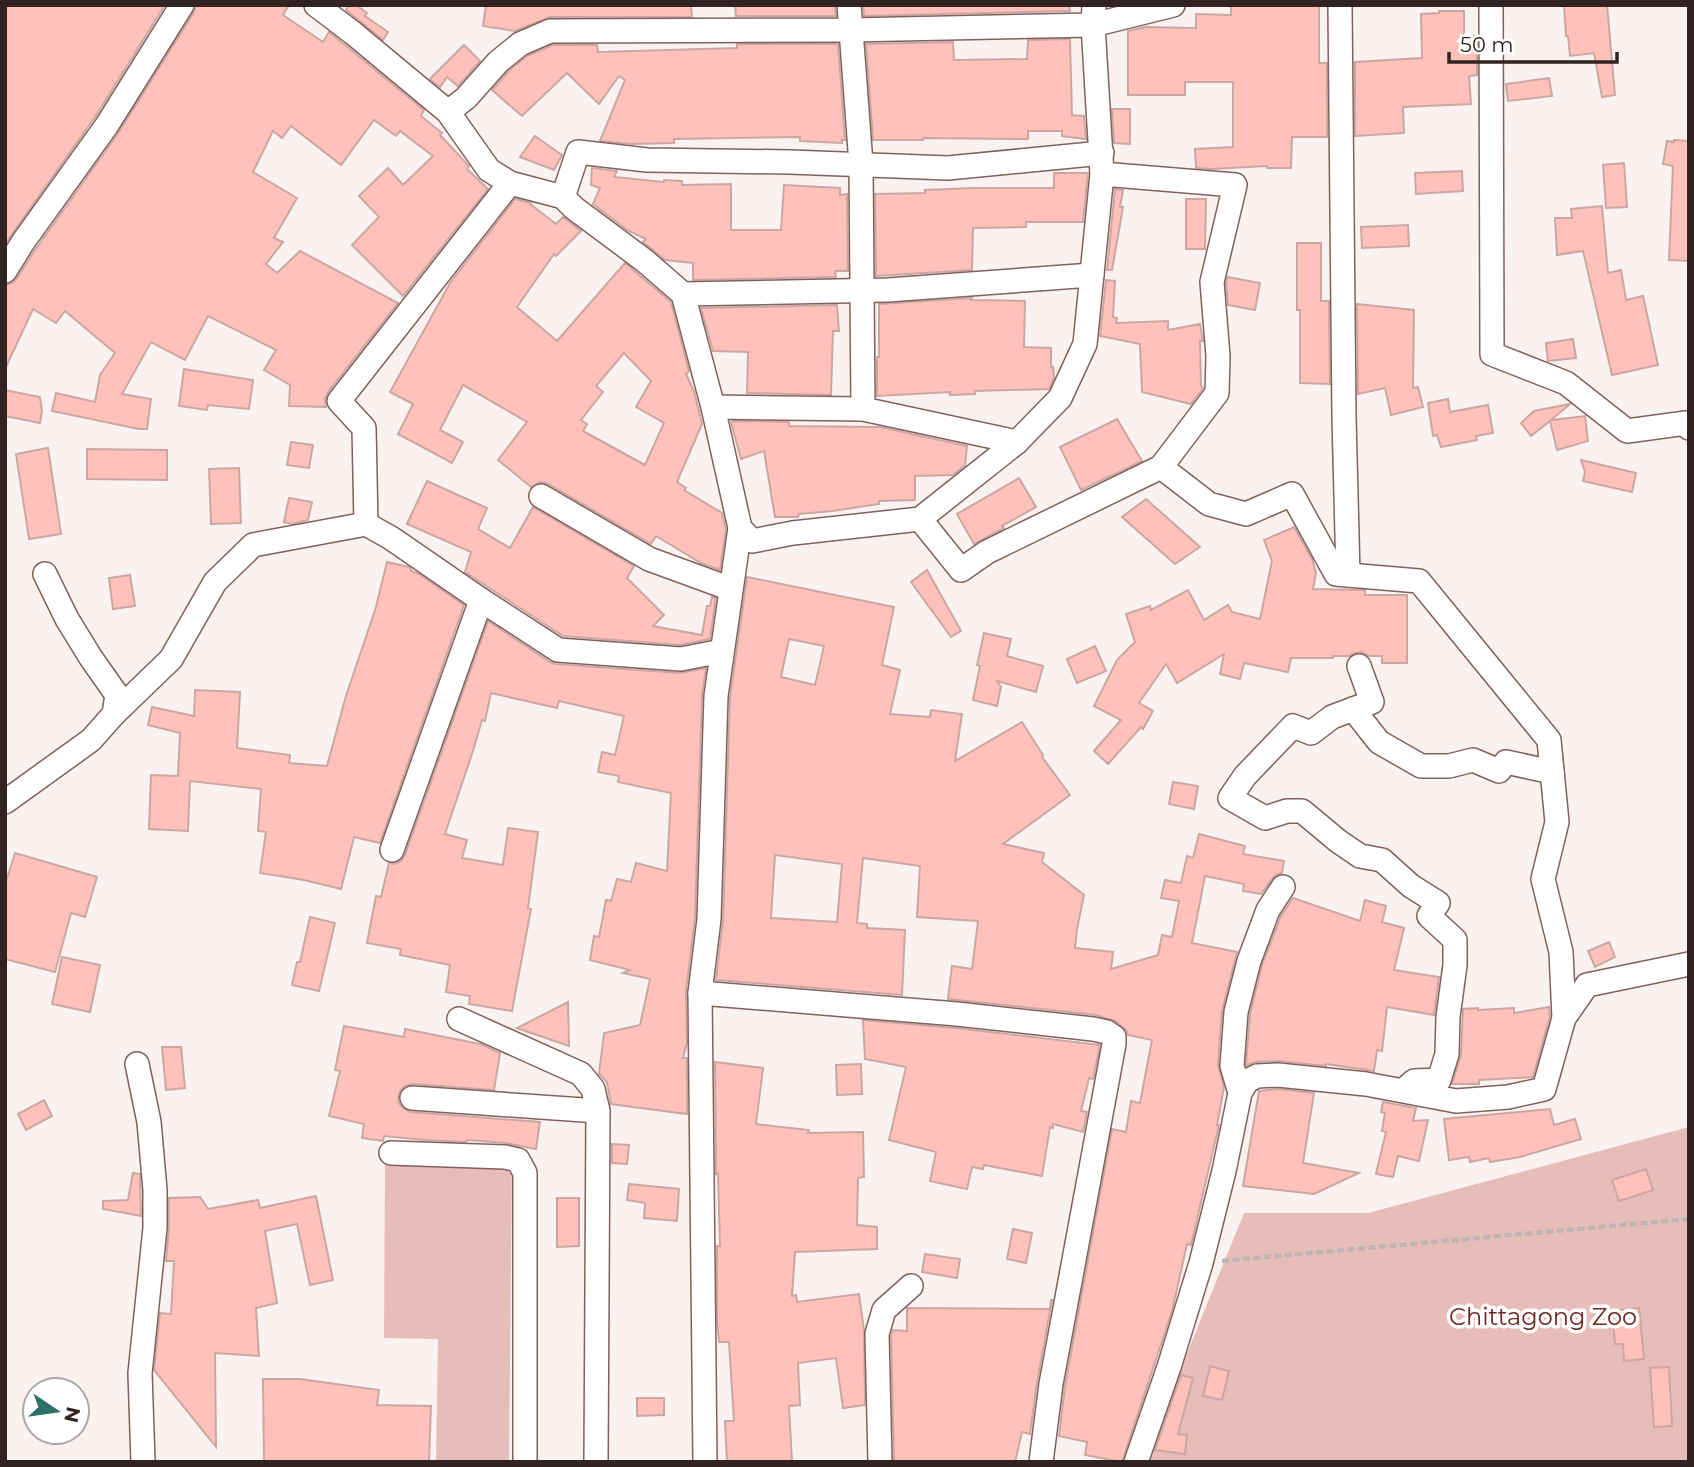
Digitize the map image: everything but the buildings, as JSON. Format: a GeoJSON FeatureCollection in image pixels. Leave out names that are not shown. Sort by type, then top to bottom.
{"type":"FeatureCollection","features":[{"type":"Feature","properties":{"kind":"street"},"geometry":{"type":"LineString","coordinates":[[5,271],[107,125],[182,5]]}},
{"type":"Feature","properties":{"kind":"street"},"geometry":{"type":"LineString","coordinates":[[316,5],[448,112],[489,170],[510,183],[563,197],[683,294],[713,407],[740,528],[716,696],[709,919],[701,993],[705,1462]]}},
{"type":"Feature","properties":{"kind":"street"},"geometry":{"type":"LineString","coordinates":[[849,5],[861,164],[863,409]]}},
{"type":"Feature","properties":{"kind":"street"},"geometry":{"type":"LineString","coordinates":[[448,112],[466,99],[498,62],[520,44],[550,31],[851,30],[1094,15],[1172,5]]}},
{"type":"Feature","properties":{"kind":"street"},"geometry":{"type":"LineString","coordinates":[[1340,5],[1348,575]]}},
{"type":"Feature","properties":{"kind":"street"},"geometry":{"type":"LineString","coordinates":[[1491,5],[1492,354],[1566,383],[1627,431],[1686,423],[1689,428]]}},
{"type":"Feature","properties":{"kind":"street"},"geometry":{"type":"LineString","coordinates":[[740,528],[752,541],[793,533],[920,519],[1017,442],[1060,398],[1084,344],[1102,163],[1094,15]]}},
{"type":"Feature","properties":{"kind":"street"},"geometry":{"type":"LineString","coordinates":[[563,197],[578,152],[647,160],[948,168],[1102,163],[1235,185],[1213,282],[1218,356],[1217,393],[1161,467],[988,552],[961,570],[920,519]]}},
{"type":"Feature","properties":{"kind":"street"},"geometry":{"type":"LineString","coordinates":[[366,524],[364,428],[338,401],[510,183]]}},
{"type":"Feature","properties":{"kind":"street"},"geometry":{"type":"LineString","coordinates":[[683,294],[888,290],[1092,275]]}},
{"type":"Feature","properties":{"kind":"street"},"geometry":{"type":"LineString","coordinates":[[713,407],[863,409],[1017,442]]}},
{"type":"Feature","properties":{"kind":"street"},"geometry":{"type":"LineString","coordinates":[[1161,467],[1209,504],[1246,514],[1292,494],[1336,574],[1419,581],[1549,740],[1557,822],[1543,879],[1560,952],[1564,1018]]}},
{"type":"Feature","properties":{"kind":"street"},"geometry":{"type":"LineString","coordinates":[[541,496],[649,559],[731,590]]}},
{"type":"Feature","properties":{"kind":"street"},"geometry":{"type":"LineString","coordinates":[[5,802],[92,740],[114,714],[171,659],[215,582],[253,545],[366,524],[558,650],[681,659],[722,651]]}},
{"type":"Feature","properties":{"kind":"street"},"geometry":{"type":"LineString","coordinates":[[45,574],[66,619],[117,695],[114,714]]}},
{"type":"Feature","properties":{"kind":"street"},"geometry":{"type":"LineString","coordinates":[[392,850],[481,600]]}},
{"type":"Feature","properties":{"kind":"street"},"geometry":{"type":"LineString","coordinates":[[1359,666],[1373,702],[1332,717],[1311,733],[1293,726],[1245,776],[1230,798],[1265,818],[1287,811],[1302,811],[1360,856],[1382,860],[1411,886],[1438,903],[1429,916],[1455,940],[1447,1054],[1439,1080],[1414,1082],[1403,1091]]}},
{"type":"Feature","properties":{"kind":"street"},"geometry":{"type":"LineString","coordinates":[[1353,709],[1379,742],[1421,766],[1449,766],[1473,760],[1499,771],[1506,762],[1552,772]]}},
{"type":"Feature","properties":{"kind":"street"},"geometry":{"type":"LineString","coordinates":[[1240,1093],[1232,1066],[1236,1012],[1258,935],[1268,910],[1283,887]]}},
{"type":"Feature","properties":{"kind":"street"},"geometry":{"type":"LineString","coordinates":[[1136,1462],[1169,1367],[1200,1263],[1224,1171],[1240,1093],[1247,1081],[1257,1076],[1278,1075],[1366,1084],[1456,1101],[1508,1097],[1544,1089],[1564,1018],[1587,985],[1689,964]]}},
{"type":"Feature","properties":{"kind":"street"},"geometry":{"type":"LineString","coordinates":[[701,993],[1093,1029],[1108,1032],[1114,1037],[1051,1384],[1041,1462]]}},
{"type":"Feature","properties":{"kind":"street"},"geometry":{"type":"LineString","coordinates":[[458,1019],[581,1074],[593,1089],[598,1111],[596,1462]]}},
{"type":"Feature","properties":{"kind":"street"},"geometry":{"type":"LineString","coordinates":[[137,1064],[149,1122],[155,1190],[155,1228],[140,1373],[143,1462]]}},
{"type":"Feature","properties":{"kind":"street"},"geometry":{"type":"LineString","coordinates":[[412,1098],[598,1111]]}},
{"type":"Feature","properties":{"kind":"street"},"geometry":{"type":"LineString","coordinates":[[391,1153],[505,1157],[518,1160],[525,1173],[525,1462]]}},
{"type":"Feature","properties":{"kind":"street"},"geometry":{"type":"LineString","coordinates":[[880,1462],[877,1334],[884,1310],[911,1286]]}},
{"type":"Feature","properties":{"kind":"path"},"geometry":{"type":"LineString","coordinates":[[1200,1263],[1689,1219]]}},
{"type":"Feature","properties":{"kind":"green space","name":"Chittagong Zoo"},"geometry":{"type":"Polygon","coordinates":[[[1689,1127],[1689,1462],[1143,1462],[1244,1213],[1368,1213],[1689,1127]]]}},
{"type":"Feature","properties":{"kind":"green space"},"geometry":{"type":"Polygon","coordinates":[[[385,1164],[512,1165],[509,1462],[436,1462],[438,1339],[384,1338],[385,1164]]]}}]}
